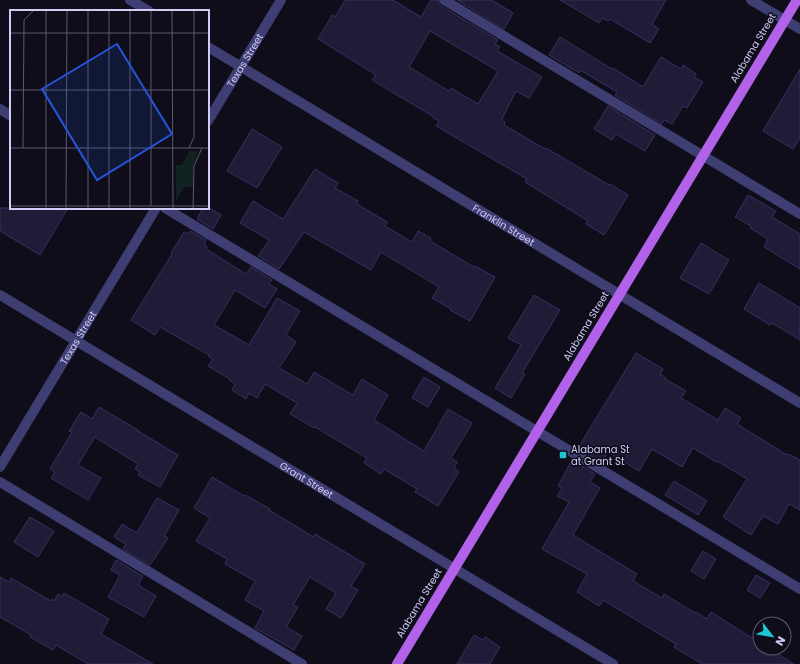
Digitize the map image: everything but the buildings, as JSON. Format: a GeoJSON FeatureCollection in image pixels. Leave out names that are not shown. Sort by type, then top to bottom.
{"type":"FeatureCollection","features":[{"type":"Feature","properties":{"kind":"main road","name":"Alabama Street"},"geometry":{"type":"LineString","coordinates":[[397,664],[797,0]]}},
{"type":"Feature","properties":{"kind":"street"},"geometry":{"type":"LineString","coordinates":[[130,0],[147,10]]}},
{"type":"Feature","properties":{"kind":"street","name":"Texas Street"},"geometry":{"type":"LineString","coordinates":[[209,119],[281,0]]}},
{"type":"Feature","properties":{"kind":"street"},"geometry":{"type":"LineString","coordinates":[[444,0],[800,214]]}},
{"type":"Feature","properties":{"kind":"street"},"geometry":{"type":"LineString","coordinates":[[751,0],[800,29]]}},
{"type":"Feature","properties":{"kind":"street","name":"Franklin Street"},"geometry":{"type":"LineString","coordinates":[[209,48],[800,403]]}},
{"type":"Feature","properties":{"kind":"street"},"geometry":{"type":"LineString","coordinates":[[0,109],[10,115]]}},
{"type":"Feature","properties":{"kind":"street","name":"Texas Street"},"geometry":{"type":"LineString","coordinates":[[0,467],[155,209]]}},
{"type":"Feature","properties":{"kind":"street"},"geometry":{"type":"LineString","coordinates":[[167,209],[800,589]]}},
{"type":"Feature","properties":{"kind":"street","name":"Grant Street"},"geometry":{"type":"LineString","coordinates":[[0,295],[613,664]]}},
{"type":"Feature","properties":{"kind":"street"},"geometry":{"type":"LineString","coordinates":[[0,482],[302,664]]}},
{"type":"Feature","properties":{"kind":"place","name":"Alabama St at Grant St"},"geometry":{"type":"Point","coordinates":[563,455]}}]}
